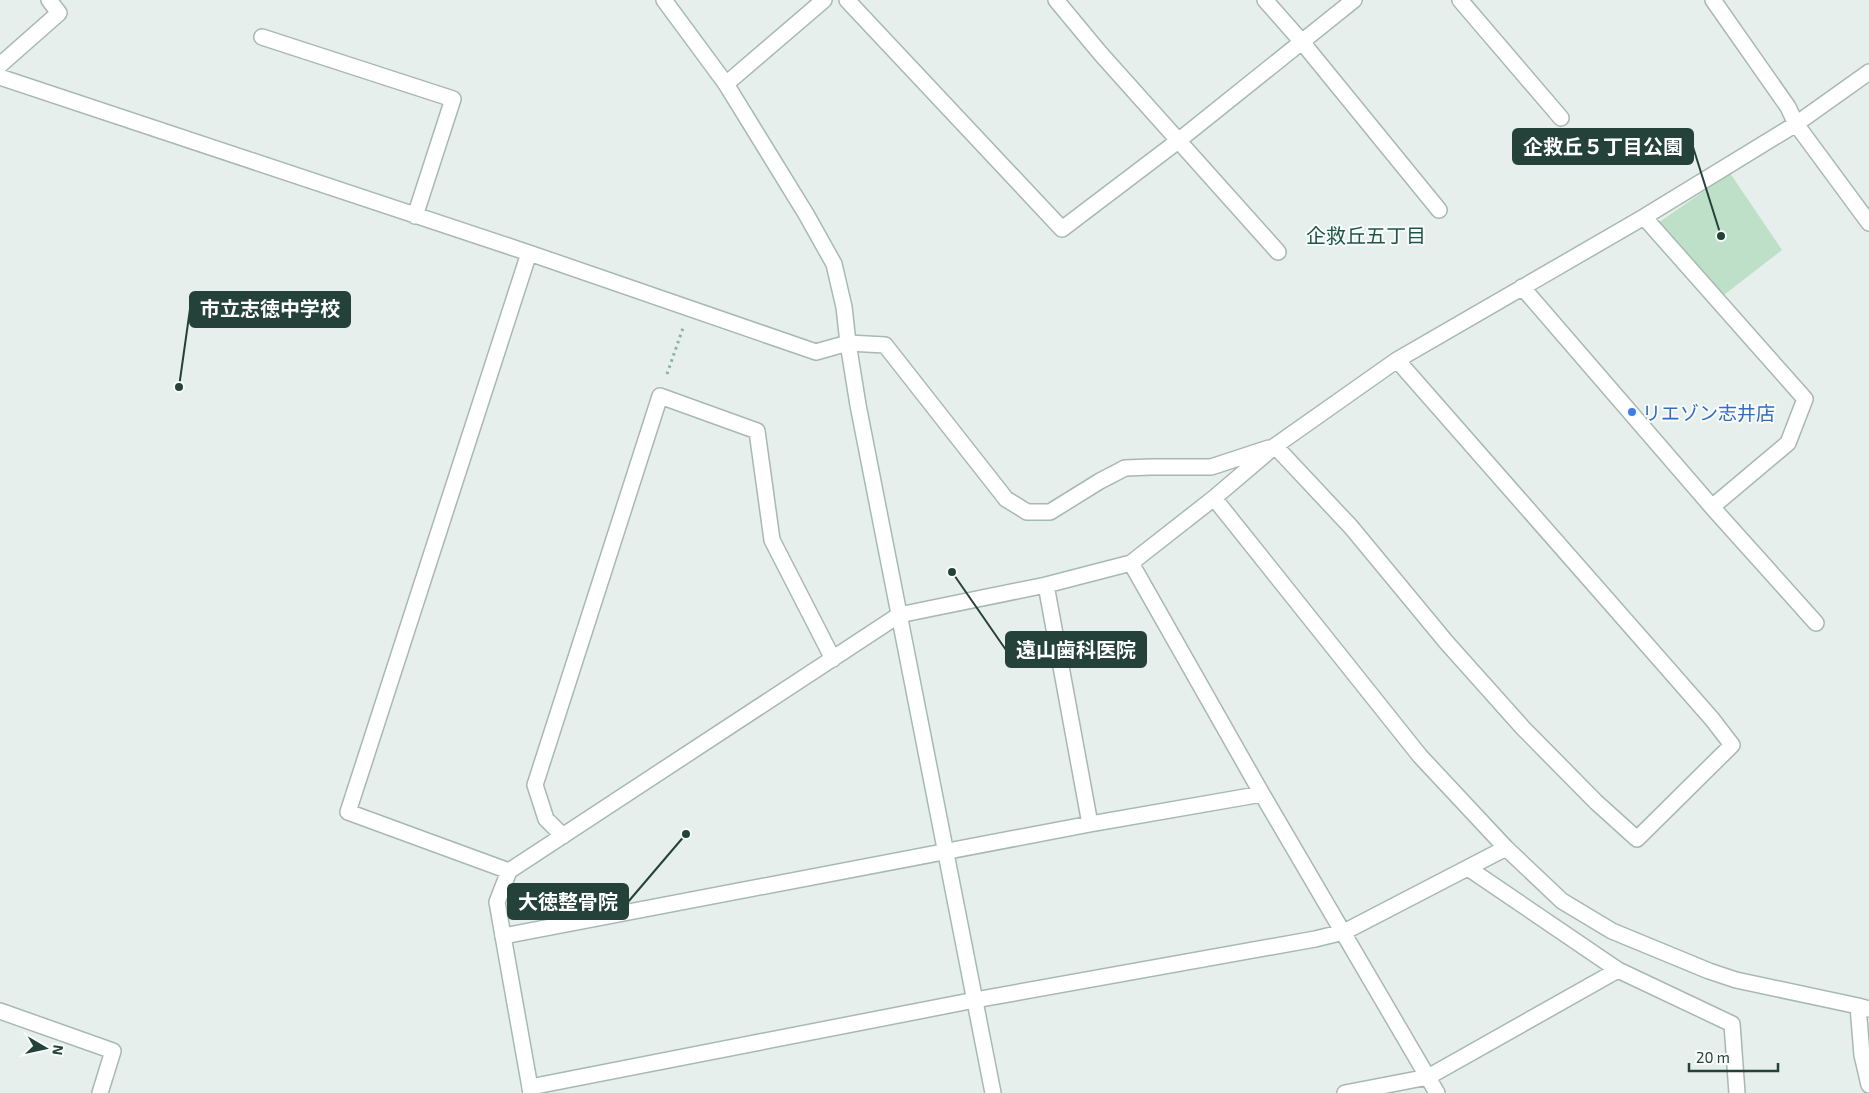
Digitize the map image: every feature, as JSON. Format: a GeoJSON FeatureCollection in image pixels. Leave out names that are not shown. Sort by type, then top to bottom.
{"type":"FeatureCollection","features":[{"type":"Feature","properties":{"kind":"street"},"geometry":{"type":"LineString","coordinates":[[0,65],[59,13],[49,0]]}},
{"type":"Feature","properties":{"kind":"street"},"geometry":{"type":"LineString","coordinates":[[664,0],[726,84],[806,214],[834,264],[844,307],[858,405],[993,1093]]}},
{"type":"Feature","properties":{"kind":"street"},"geometry":{"type":"LineString","coordinates":[[726,84],[824,0]]}},
{"type":"Feature","properties":{"kind":"street"},"geometry":{"type":"LineString","coordinates":[[846,0],[1062,229],[1178,141],[1354,0]]}},
{"type":"Feature","properties":{"kind":"street"},"geometry":{"type":"LineString","coordinates":[[1056,0],[1178,141],[1278,252]]}},
{"type":"Feature","properties":{"kind":"street"},"geometry":{"type":"LineString","coordinates":[[1265,0],[1302,42],[1439,210]]}},
{"type":"Feature","properties":{"kind":"street"},"geometry":{"type":"LineString","coordinates":[[1460,0],[1561,118]]}},
{"type":"Feature","properties":{"kind":"street"},"geometry":{"type":"LineString","coordinates":[[1713,0],[1788,107],[1796,124],[1869,223]]}},
{"type":"Feature","properties":{"kind":"street"},"geometry":{"type":"LineString","coordinates":[[262,37],[453,99],[415,216]]}},
{"type":"Feature","properties":{"kind":"street"},"geometry":{"type":"LineString","coordinates":[[1506,848],[1344,932],[1315,939],[975,1000],[530,1090],[497,902],[509,872],[899,615],[1046,585],[1131,563],[1214,498],[1275,446],[1397,360],[1644,217],[1796,124],[1869,72]]}},
{"type":"Feature","properties":{"kind":"street"},"geometry":{"type":"LineString","coordinates":[[0,76],[816,352],[848,343],[885,345],[1006,499],[1027,512],[1050,512],[1100,481],[1126,468],[1210,467],[1275,446]]}},
{"type":"Feature","properties":{"kind":"street"},"geometry":{"type":"LineString","coordinates":[[1644,217],[1805,399],[1788,443],[1712,507]]}},
{"type":"Feature","properties":{"kind":"street"},"geometry":{"type":"LineString","coordinates":[[509,872],[348,812],[529,254]]}},
{"type":"Feature","properties":{"kind":"street"},"geometry":{"type":"LineString","coordinates":[[1522,287],[1712,507],[1816,623]]}},
{"type":"Feature","properties":{"kind":"street"},"geometry":{"type":"LineString","coordinates":[[1275,446],[1351,527],[1447,643],[1523,728],[1596,802],[1637,839],[1732,745],[1397,360]]}},
{"type":"Feature","properties":{"kind":"street"},"geometry":{"type":"LineString","coordinates":[[563,836],[546,819],[535,785],[660,396],[757,431],[772,540],[833,659]]}},
{"type":"Feature","properties":{"kind":"street"},"geometry":{"type":"LineString","coordinates":[[1214,498],[1420,756],[1506,848],[1562,901],[1612,931],[1736,980],[1864,1008],[1862,1055],[1869,1085]]}},
{"type":"Feature","properties":{"kind":"street"},"geometry":{"type":"LineString","coordinates":[[1131,563],[1262,794],[1437,1093]]}},
{"type":"Feature","properties":{"kind":"street"},"geometry":{"type":"LineString","coordinates":[[1046,585],[1090,824]]}},
{"type":"Feature","properties":{"kind":"street"},"geometry":{"type":"LineString","coordinates":[[503,936],[944,851],[1262,794]]}},
{"type":"Feature","properties":{"kind":"street"},"geometry":{"type":"LineString","coordinates":[[1468,868],[1618,970],[1732,1024],[1737,1093]]}},
{"type":"Feature","properties":{"kind":"street"},"geometry":{"type":"LineString","coordinates":[[1345,1093],[1428,1077],[1618,970]]}},
{"type":"Feature","properties":{"kind":"street"},"geometry":{"type":"LineString","coordinates":[[0,1011],[113,1050],[100,1093]]}},
{"type":"Feature","properties":{"kind":"path"},"geometry":{"type":"LineString","coordinates":[[660,396],[690,309]]}},
{"type":"Feature","properties":{"kind":"green space"},"geometry":{"type":"Polygon","coordinates":[[[1730,173],[1782,250],[1720,298],[1658,223],[1730,173]]]}},
{"type":"Feature","properties":{"kind":"place","name":"企救丘５丁目公園"},"geometry":{"type":"Point","coordinates":[1721,236]}},
{"type":"Feature","properties":{"kind":"place","name":"市立志徳中学校"},"geometry":{"type":"Point","coordinates":[179,387]}},
{"type":"Feature","properties":{"kind":"place","name":"リエゾン志井店"},"geometry":{"type":"Point","coordinates":[1632,412]}},
{"type":"Feature","properties":{"kind":"place","name":"遠山歯科医院"},"geometry":{"type":"Point","coordinates":[952,572]}},
{"type":"Feature","properties":{"kind":"place","name":"大徳整骨院"},"geometry":{"type":"Point","coordinates":[686,834]}},
{"type":"Feature","properties":{"kind":"district","name":"企救丘五丁目"},"geometry":{"type":"Point","coordinates":[1366,235]}}]}
